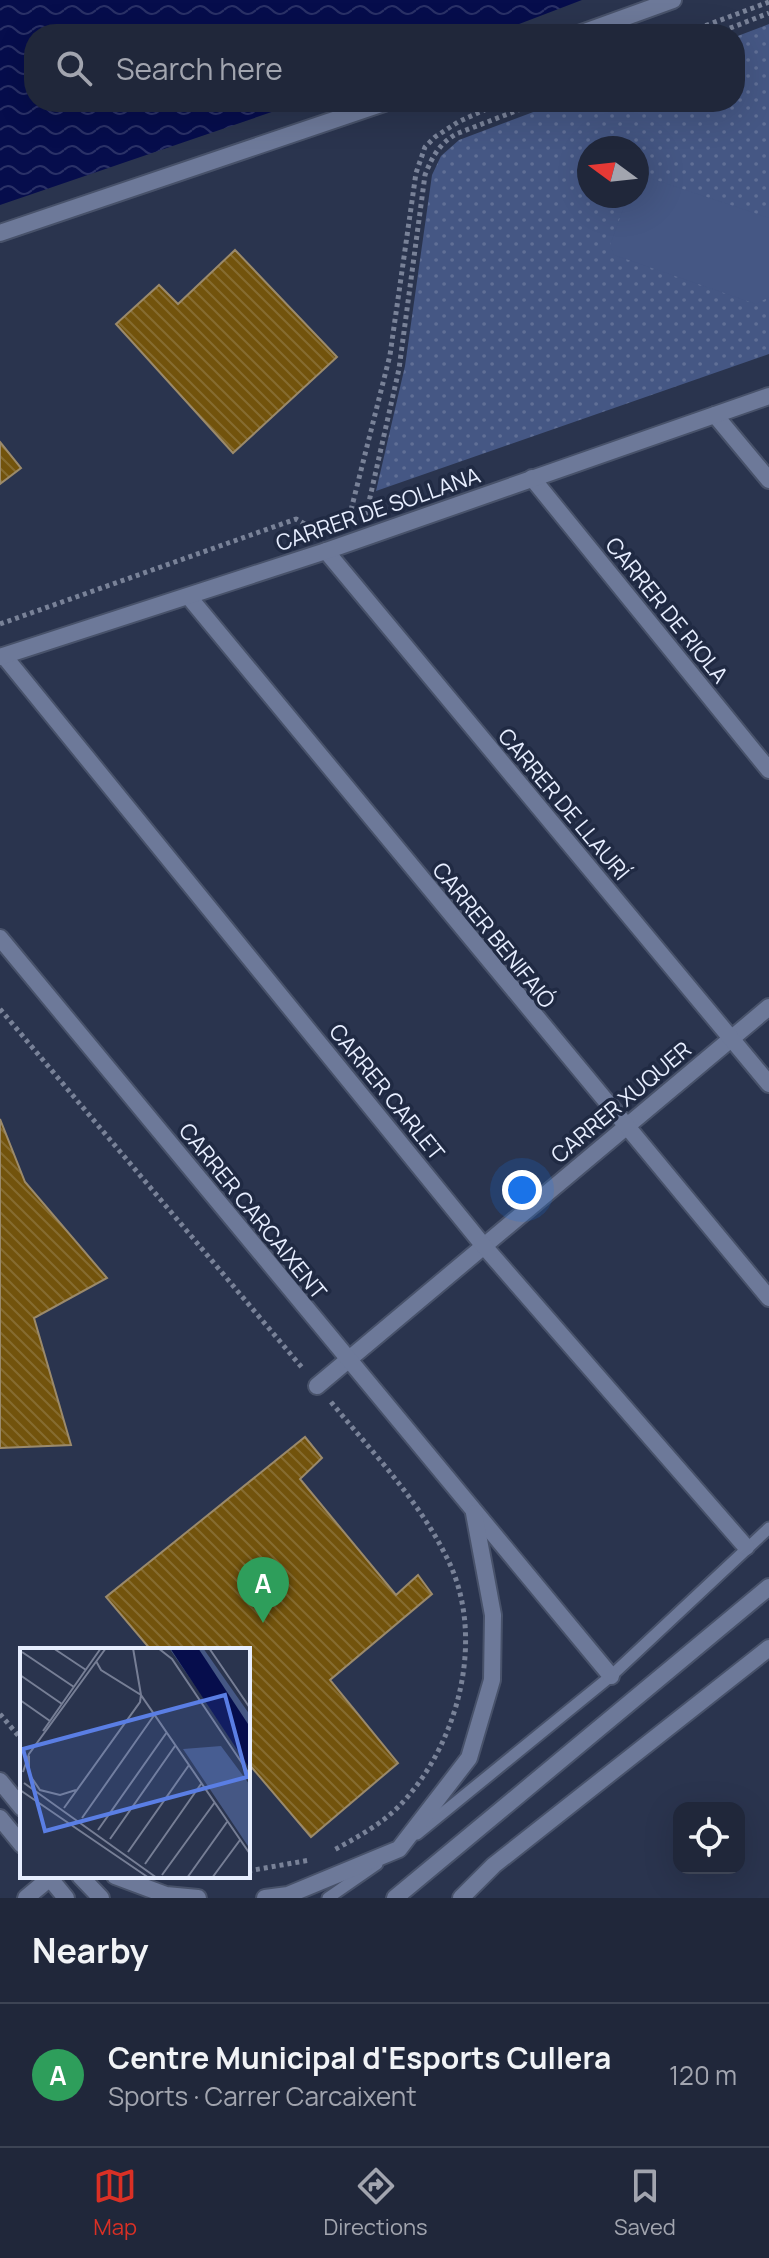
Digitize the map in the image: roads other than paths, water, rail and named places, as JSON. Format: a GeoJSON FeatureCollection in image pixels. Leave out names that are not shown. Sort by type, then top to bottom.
{"type":"FeatureCollection","features":[{"type":"Feature","properties":{"kind":"street"},"geometry":{"type":"LineString","coordinates":[[607,24],[673,0]]}},
{"type":"Feature","properties":{"kind":"street"},"geometry":{"type":"LineString","coordinates":[[0,233],[357,112]]}},
{"type":"Feature","properties":{"kind":"street","name":"CARRER DE SOLLANA"},"geometry":{"type":"LineString","coordinates":[[2,657],[326,551],[769,396]]}},
{"type":"Feature","properties":{"kind":"street"},"geometry":{"type":"LineString","coordinates":[[715,415],[769,480]]}},
{"type":"Feature","properties":{"kind":"street","name":"CARRER DE RIOLA"},"geometry":{"type":"LineString","coordinates":[[532,478],[769,770]]}},
{"type":"Feature","properties":{"kind":"street","name":"CARRER DE LLAURÍ"},"geometry":{"type":"LineString","coordinates":[[326,551],[769,1084]]}},
{"type":"Feature","properties":{"kind":"street","name":"CARRER BENIFAIÓ"},"geometry":{"type":"LineString","coordinates":[[189,597],[625,1128],[769,1298]]}},
{"type":"Feature","properties":{"kind":"street","name":"CARRER CARLET"},"geometry":{"type":"LineString","coordinates":[[2,657],[483,1245],[746,1547]]}},
{"type":"Feature","properties":{"kind":"street","name":"CARRER CARCAIXENT"},"geometry":{"type":"LineString","coordinates":[[0,938],[611,1676]]}},
{"type":"Feature","properties":{"kind":"street","name":"CARRER XUQUER"},"geometry":{"type":"LineString","coordinates":[[317,1386],[769,1007]]}},
{"type":"Feature","properties":{"kind":"street","name":"CARRER CARCAIXENT"},"geometry":{"type":"LineString","coordinates":[[399,1849],[469,1758],[492,1680],[493,1615],[474,1512]]}},
{"type":"Feature","properties":{"kind":"street"},"geometry":{"type":"LineString","coordinates":[[395,1898],[769,1587]]}},
{"type":"Feature","properties":{"kind":"street"},"geometry":{"type":"LineString","coordinates":[[461,1898],[494,1865],[769,1648]]}},
{"type":"Feature","properties":{"kind":"street"},"geometry":{"type":"LineString","coordinates":[[0,1781],[20,1806]]}},
{"type":"Feature","properties":{"kind":"street"},"geometry":{"type":"LineString","coordinates":[[0,1818],[20,1843]]}},
{"type":"Feature","properties":{"kind":"street"},"geometry":{"type":"LineString","coordinates":[[265,1898],[288,1895],[399,1849]]}},
{"type":"Feature","properties":{"kind":"street"},"geometry":{"type":"LineString","coordinates":[[26,1898],[48,1878]]}},
{"type":"Feature","properties":{"kind":"street"},"geometry":{"type":"LineString","coordinates":[[50,1878],[66,1898]]}},
{"type":"Feature","properties":{"kind":"street"},"geometry":{"type":"LineString","coordinates":[[82,1878],[101,1898]]}},
{"type":"Feature","properties":{"kind":"street"},"geometry":{"type":"LineString","coordinates":[[120,1878],[166,1895],[198,1898]]}},
{"type":"Feature","properties":{"kind":"lane"},"geometry":{"type":"LineString","coordinates":[[328,1898],[399,1849],[611,1676],[769,1528]]}},
{"type":"Feature","properties":{"kind":"water"},"geometry":{"type":"Polygon","coordinates":[[[0,0],[582,0],[519,24],[24,24],[24,112],[272,112],[0,205],[0,0]]]}},
{"type":"Feature","properties":{"kind":"place","name":"Centre Municipal d'Esports Cullera"},"geometry":{"type":"Point","coordinates":[263,1623]}}]}
